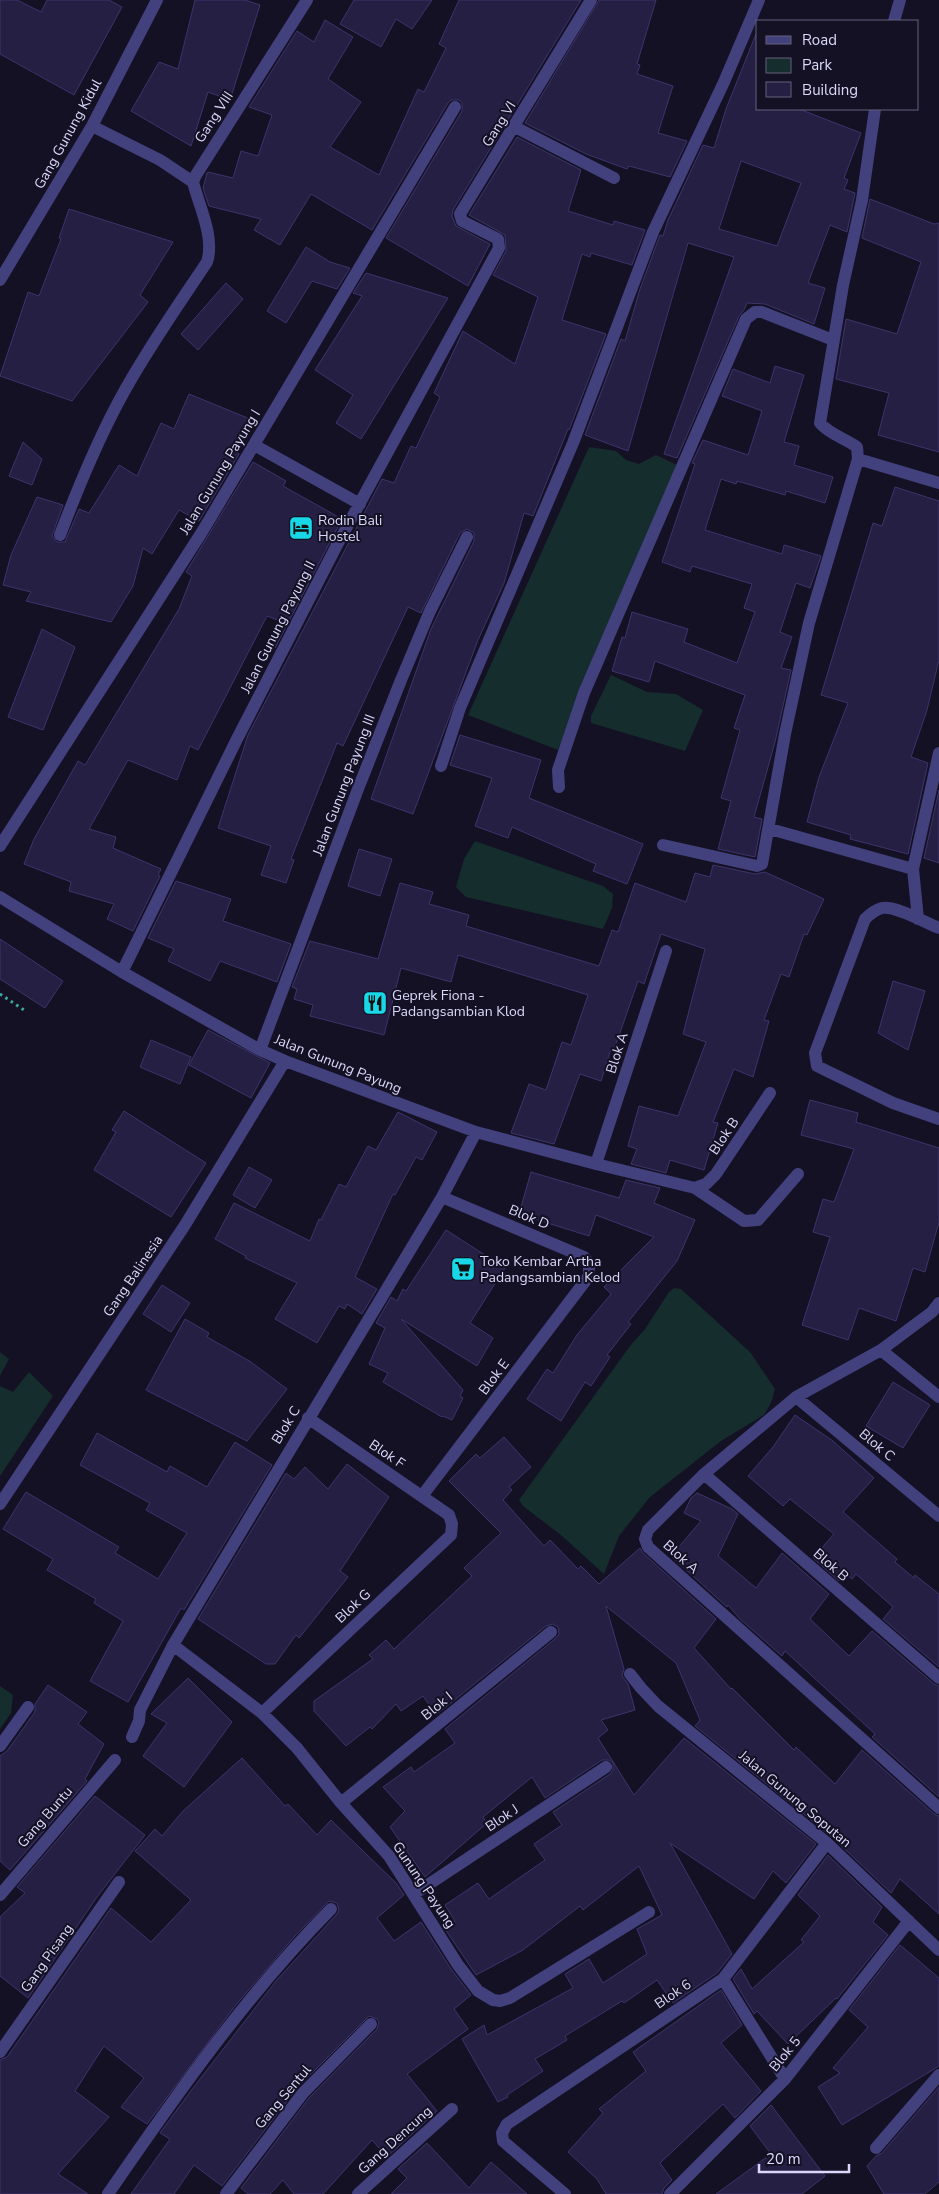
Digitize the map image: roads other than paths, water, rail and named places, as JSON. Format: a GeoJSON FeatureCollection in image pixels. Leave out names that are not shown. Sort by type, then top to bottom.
{"type":"FeatureCollection","features":[{"type":"Feature","properties":{"kind":"street","name":"Gang Gunung Kidul"},"geometry":{"type":"LineString","coordinates":[[0,280],[92,126],[157,0]]}},
{"type":"Feature","properties":{"kind":"street","name":"Gang VIII"},"geometry":{"type":"LineString","coordinates":[[193,182],[307,0]]}},
{"type":"Feature","properties":{"kind":"street","name":"Gang VI"},"geometry":{"type":"LineString","coordinates":[[499,248],[498,239],[462,221],[460,218],[591,0]]}},
{"type":"Feature","properties":{"kind":"street"},"geometry":{"type":"LineString","coordinates":[[441,766],[460,708],[573,443],[653,232],[724,82],[759,0]]}},
{"type":"Feature","properties":{"kind":"street"},"geometry":{"type":"LineString","coordinates":[[894,20],[900,0]]}},
{"type":"Feature","properties":{"kind":"street","name":"Jalan Gunung Payung I"},"geometry":{"type":"LineString","coordinates":[[0,846],[197,540],[455,107]]}},
{"type":"Feature","properties":{"kind":"street"},"geometry":{"type":"LineString","coordinates":[[663,845],[759,866],[762,864],[770,829],[785,734],[809,623],[858,459],[857,448],[848,440],[824,428],[820,423],[833,340],[862,200],[875,110]]}},
{"type":"Feature","properties":{"kind":"street"},"geometry":{"type":"LineString","coordinates":[[60,535],[82,478],[125,390],[148,351],[207,262],[210,253],[209,241],[193,182],[160,160],[92,126]]}},
{"type":"Feature","properties":{"kind":"street"},"geometry":{"type":"LineString","coordinates":[[514,127],[614,178]]}},
{"type":"Feature","properties":{"kind":"street","name":"Jalan Gunung Payung II"},"geometry":{"type":"LineString","coordinates":[[122,972],[237,739],[360,504],[499,248]]}},
{"type":"Feature","properties":{"kind":"street"},"geometry":{"type":"LineString","coordinates":[[558,788],[558,770],[584,693],[746,319],[754,312],[762,312],[833,340]]}},
{"type":"Feature","properties":{"kind":"street"},"geometry":{"type":"LineString","coordinates":[[254,445],[360,504]]}},
{"type":"Feature","properties":{"kind":"street"},"geometry":{"type":"LineString","coordinates":[[858,459],[939,483]]}},
{"type":"Feature","properties":{"kind":"street","name":"Jalan Gunung Payung III"},"geometry":{"type":"LineString","coordinates":[[260,1050],[401,680],[430,611],[467,537]]}},
{"type":"Feature","properties":{"kind":"street"},"geometry":{"type":"LineString","coordinates":[[918,919],[913,870],[939,753]]}},
{"type":"Feature","properties":{"kind":"street"},"geometry":{"type":"LineString","coordinates":[[770,829],[913,870]]}},
{"type":"Feature","properties":{"kind":"street","name":"Jalan Gunung Payung"},"geometry":{"type":"LineString","coordinates":[[0,897],[122,972],[260,1050],[285,1061],[476,1132],[695,1188]]}},
{"type":"Feature","properties":{"kind":"street"},"geometry":{"type":"LineString","coordinates":[[939,928],[884,907],[876,910],[865,919],[815,1053],[817,1066],[893,1103],[939,1120]]}},
{"type":"Feature","properties":{"kind":"street","name":"Blok A"},"geometry":{"type":"LineString","coordinates":[[596,1164],[666,951]]}},
{"type":"Feature","properties":{"kind":"street","name":"Gang Balinesia"},"geometry":{"type":"LineString","coordinates":[[0,1504],[185,1225],[285,1061]]}},
{"type":"Feature","properties":{"kind":"street","name":"Blok B"},"geometry":{"type":"LineString","coordinates":[[695,1188],[706,1184],[716,1174],[770,1093]]}},
{"type":"Feature","properties":{"kind":"street","name":"Blok C"},"geometry":{"type":"LineString","coordinates":[[132,1737],[139,1721],[140,1710],[173,1645],[442,1197],[476,1132]]}},
{"type":"Feature","properties":{"kind":"street"},"geometry":{"type":"LineString","coordinates":[[695,1188],[744,1221],[758,1220],[798,1174]]}},
{"type":"Feature","properties":{"kind":"street","name":"Blok D"},"geometry":{"type":"LineString","coordinates":[[442,1197],[584,1257],[588,1264],[589,1276]]}},
{"type":"Feature","properties":{"kind":"street","name":"Blok E"},"geometry":{"type":"LineString","coordinates":[[422,1496],[589,1276]]}},
{"type":"Feature","properties":{"kind":"street","name":"Blok A"},"geometry":{"type":"LineString","coordinates":[[939,1303],[932,1312],[881,1350],[796,1397],[704,1474],[648,1530],[645,1539],[648,1547],[939,1808]]}},
{"type":"Feature","properties":{"kind":"street"},"geometry":{"type":"LineString","coordinates":[[881,1350],[939,1396]]}},
{"type":"Feature","properties":{"kind":"street","name":"Blok C"},"geometry":{"type":"LineString","coordinates":[[796,1397],[939,1516]]}},
{"type":"Feature","properties":{"kind":"street","name":"Blok F"},"geometry":{"type":"LineString","coordinates":[[308,1418],[449,1515]]}},
{"type":"Feature","properties":{"kind":"street","name":"Blok B"},"geometry":{"type":"LineString","coordinates":[[704,1474],[939,1678]]}},
{"type":"Feature","properties":{"kind":"street","name":"Blok G"},"geometry":{"type":"LineString","coordinates":[[262,1713],[451,1535],[452,1524],[449,1515]]}},
{"type":"Feature","properties":{"kind":"street","name":"Blok I"},"geometry":{"type":"LineString","coordinates":[[341,1803],[552,1632]]}},
{"type":"Feature","properties":{"kind":"street","name":"Gunung Payung"},"geometry":{"type":"LineString","coordinates":[[173,1645],[262,1713],[297,1748],[341,1803],[389,1856],[458,1965],[478,1992],[486,1998],[500,2001],[510,1998],[649,1912]]}},
{"type":"Feature","properties":{"kind":"street","name":"Jalan Gunung Soputan"},"geometry":{"type":"LineString","coordinates":[[630,1674],[640,1688],[658,1706],[827,1843],[939,1950]]}},
{"type":"Feature","properties":{"kind":"street"},"geometry":{"type":"LineString","coordinates":[[0,1746],[28,1707]]}},
{"type":"Feature","properties":{"kind":"street","name":"Gang Buntu"},"geometry":{"type":"LineString","coordinates":[[0,1895],[114,1760]]}},
{"type":"Feature","properties":{"kind":"street","name":"Blok J"},"geometry":{"type":"LineString","coordinates":[[414,1894],[606,1767]]}},
{"type":"Feature","properties":{"kind":"street","name":"Blok 6"},"geometry":{"type":"LineString","coordinates":[[565,2194],[503,2141],[502,2133],[507,2124],[723,1979],[827,1843]]}},
{"type":"Feature","properties":{"kind":"street","name":"Gang Pisang"},"geometry":{"type":"LineString","coordinates":[[0,2052],[119,1882]]}},
{"type":"Feature","properties":{"kind":"street"},"geometry":{"type":"LineString","coordinates":[[108,2194],[246,2004],[299,1941],[331,1909]]}},
{"type":"Feature","properties":{"kind":"street","name":"Blok 5"},"geometry":{"type":"LineString","coordinates":[[670,2194],[785,2079],[909,1921]]}},
{"type":"Feature","properties":{"kind":"street"},"geometry":{"type":"LineString","coordinates":[[723,1979],[785,2079]]}},
{"type":"Feature","properties":{"kind":"street","name":"Gang Sentul"},"geometry":{"type":"LineString","coordinates":[[226,2194],[303,2093],[370,2024]]}},
{"type":"Feature","properties":{"kind":"street"},"geometry":{"type":"LineString","coordinates":[[876,2148],[939,2075]]}},
{"type":"Feature","properties":{"kind":"street","name":"Gang Dencung"},"geometry":{"type":"LineString","coordinates":[[358,2194],[452,2109]]}},
{"type":"Feature","properties":{"kind":"place","name":"Rodin Bali Hostel"},"geometry":{"type":"Point","coordinates":[301,528]}},
{"type":"Feature","properties":{"kind":"place","name":"Geprek Fiona - Padangsambian Klod"},"geometry":{"type":"Point","coordinates":[375,1003]}},
{"type":"Feature","properties":{"kind":"place","name":"Toko Kembar Artha Padangsambian Kelod"},"geometry":{"type":"Point","coordinates":[463,1269]}}]}
